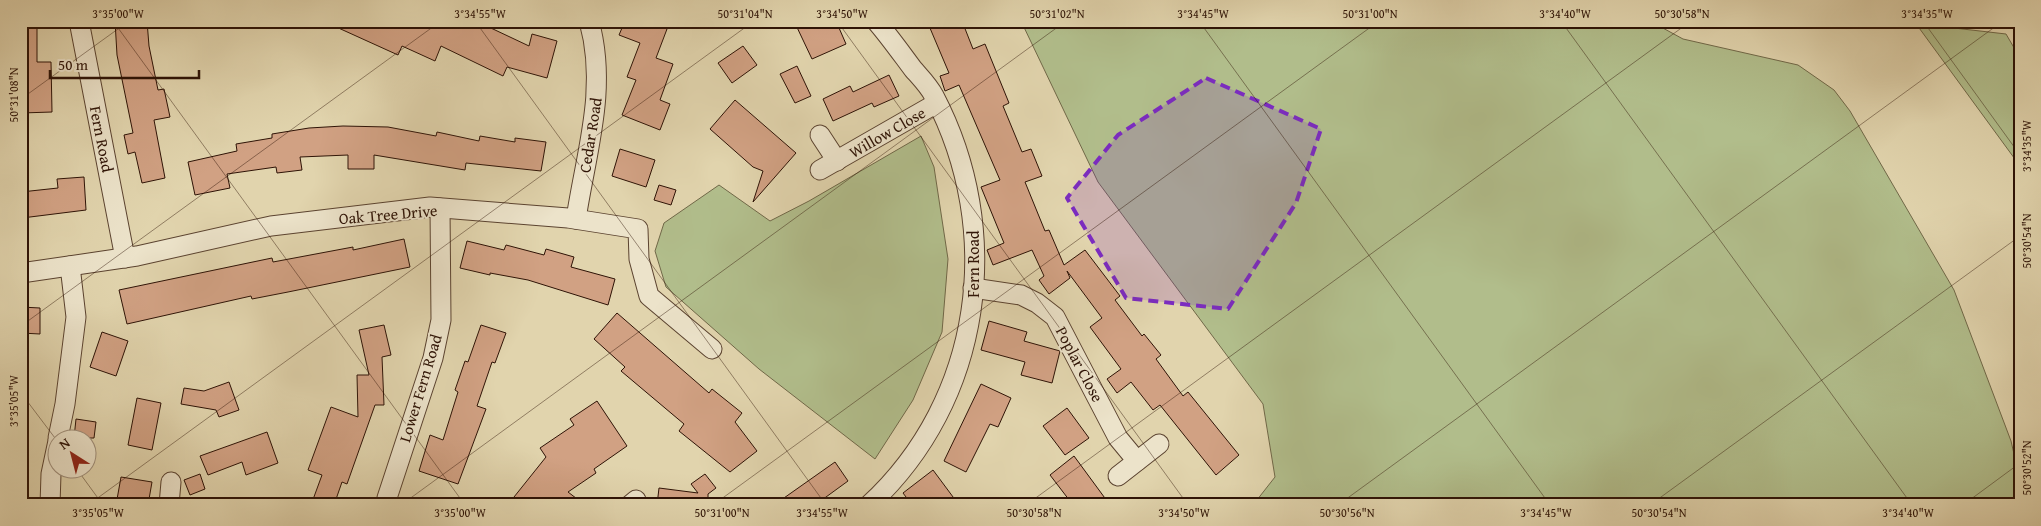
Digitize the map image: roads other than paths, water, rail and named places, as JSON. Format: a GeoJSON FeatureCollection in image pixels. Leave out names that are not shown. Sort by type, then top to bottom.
{"type":"FeatureCollection","features":[{"type":"Feature","properties":{"kind":"street","name":"Fern Road"},"geometry":{"type":"LineString","coordinates":[[80,21],[125,258]]}},
{"type":"Feature","properties":{"kind":"street","name":"Cedar Road"},"geometry":{"type":"LineString","coordinates":[[576,219],[598,95],[594,39],[589,21]]}},
{"type":"Feature","properties":{"kind":"street","name":"Fern Road"},"geometry":{"type":"LineString","coordinates":[[870,505],[889,487],[921,447],[944,405],[962,359],[974,288],[973,216],[960,156],[933,94],[876,21]]}},
{"type":"Feature","properties":{"kind":"street","name":"Willow Close"},"geometry":{"type":"LineString","coordinates":[[820,170],[937,103]]}},
{"type":"Feature","properties":{"kind":"street","name":"Willow Close"},"geometry":{"type":"LineString","coordinates":[[820,135],[837,161]]}},
{"type":"Feature","properties":{"kind":"street","name":"Oak Tree Drive"},"geometry":{"type":"LineString","coordinates":[[21,273],[125,258],[271,226],[430,207],[576,219],[638,229],[639,259],[649,296],[712,349]]}},
{"type":"Feature","properties":{"kind":"street","name":"Lower Fern Road"},"geometry":{"type":"LineString","coordinates":[[387,505],[386,498],[404,440],[433,358],[440,320],[440,208]]}},
{"type":"Feature","properties":{"kind":"street"},"geometry":{"type":"LineString","coordinates":[[60,428],[76,317],[70,266]]}},
{"type":"Feature","properties":{"kind":"street","name":"Poplar Close"},"geometry":{"type":"LineString","coordinates":[[974,288],[1021,295],[1037,303],[1055,317],[1118,438],[1137,461]]}},
{"type":"Feature","properties":{"kind":"street"},"geometry":{"type":"LineString","coordinates":[[1118,476],[1158,444]]}},
{"type":"Feature","properties":{"kind":"street"},"geometry":{"type":"LineString","coordinates":[[50,505],[51,478]]}},
{"type":"Feature","properties":{"kind":"street"},"geometry":{"type":"LineString","coordinates":[[169,505],[171,482]]}}]}
